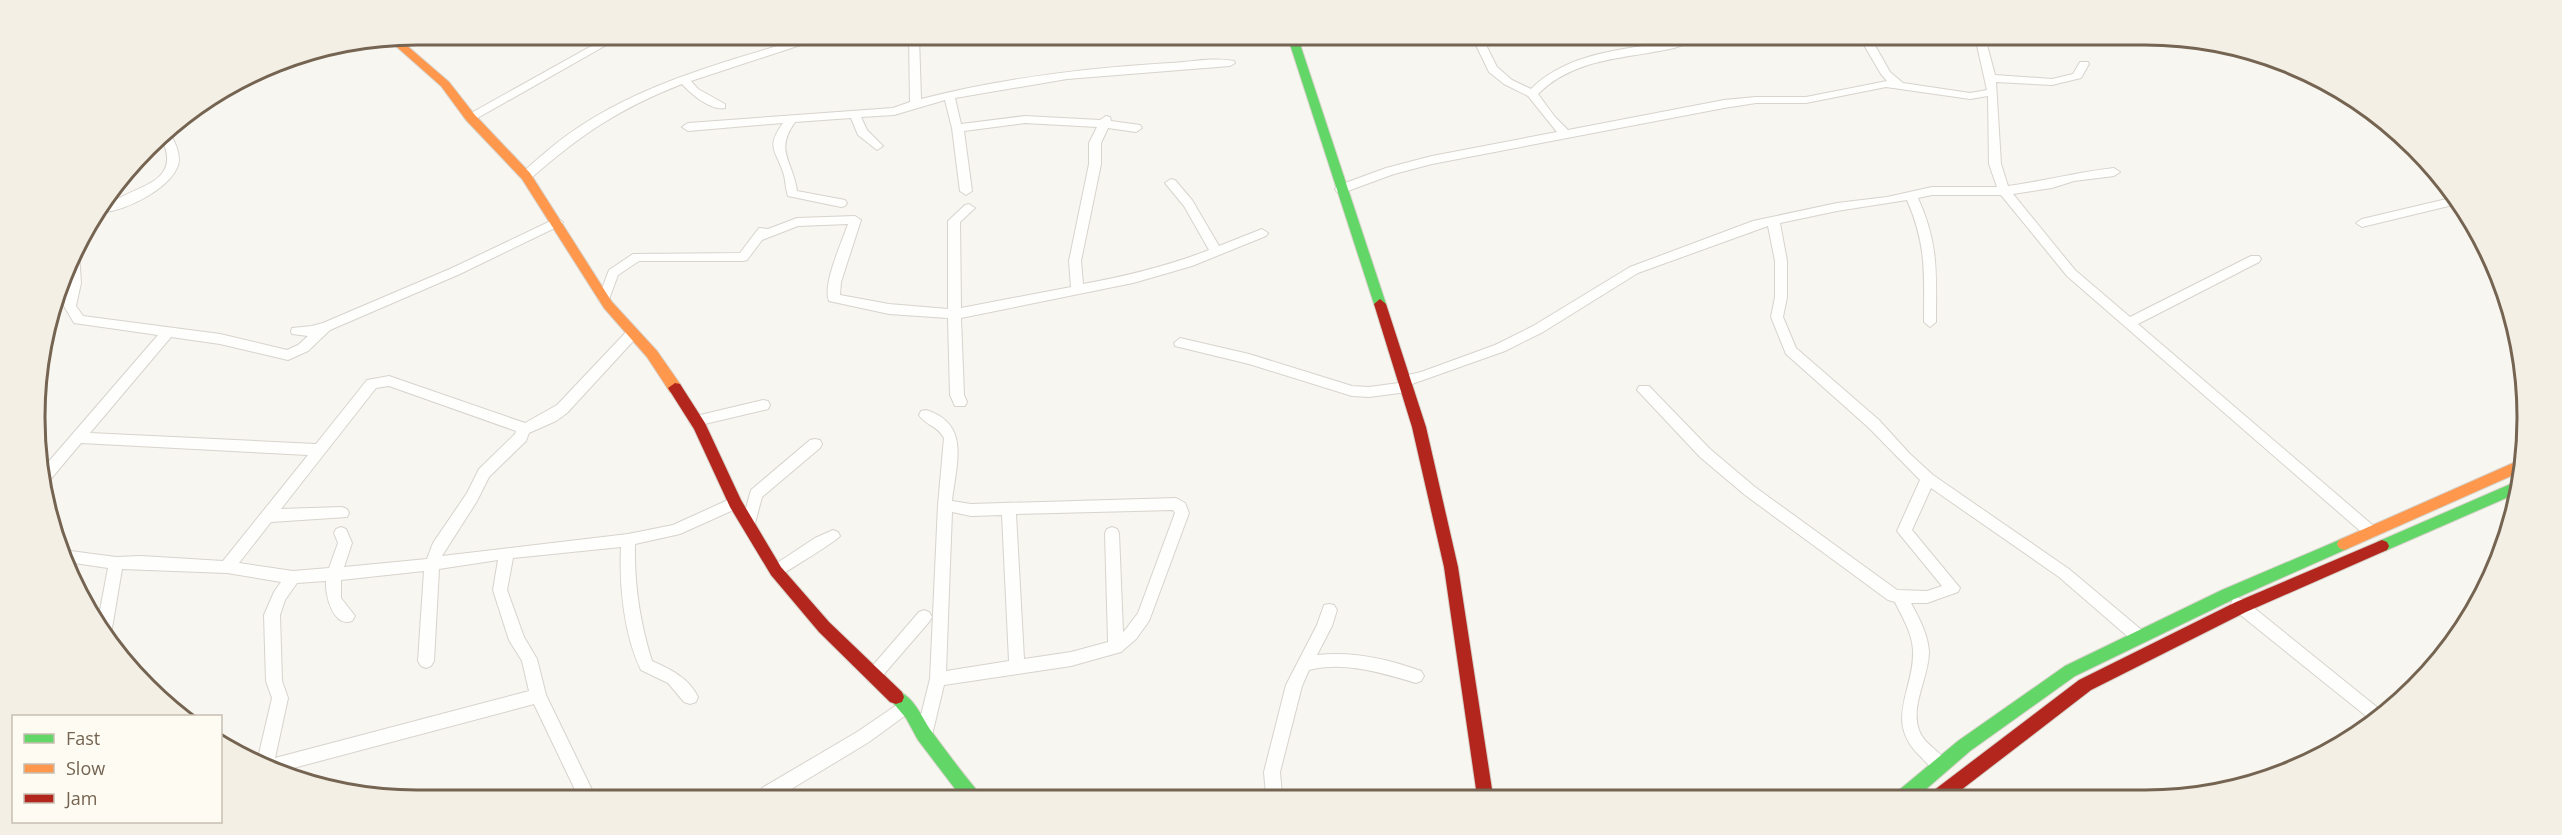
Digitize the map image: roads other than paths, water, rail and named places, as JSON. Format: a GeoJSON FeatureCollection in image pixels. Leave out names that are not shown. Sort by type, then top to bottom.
{"type":"FeatureCollection","features":[{"type":"Feature","properties":{"kind":"street"},"geometry":{"type":"LineString","coordinates":[[470,117],[601,45]]}},
{"type":"Feature","properties":{"kind":"street"},"geometry":{"type":"LineString","coordinates":[[526,176],[569,139],[601,118],[641,98],[729,64],[793,45]]}},
{"type":"Feature","properties":{"kind":"street"},"geometry":{"type":"LineString","coordinates":[[914,45],[916,103]]}},
{"type":"Feature","properties":{"kind":"street"},"geometry":{"type":"LineString","coordinates":[[1295,45],[1419,427],[1451,567],[1484,790]]}},
{"type":"Feature","properties":{"kind":"street"},"geometry":{"type":"LineString","coordinates":[[1482,45],[1487,61],[1493,71],[1532,94],[1551,120],[1565,134]]}},
{"type":"Feature","properties":{"kind":"street"},"geometry":{"type":"LineString","coordinates":[[1532,94],[1558,73],[1572,67],[1636,51],[1673,45]]}},
{"type":"Feature","properties":{"kind":"street"},"geometry":{"type":"LineString","coordinates":[[1868,45],[1885,79]]}},
{"type":"Feature","properties":{"kind":"street"},"geometry":{"type":"LineString","coordinates":[[1982,45],[1994,92],[1995,164],[2004,191],[2071,273],[2371,532]]}},
{"type":"Feature","properties":{"kind":"street"},"geometry":{"type":"LineString","coordinates":[[401,46],[445,84],[470,117],[526,176],[604,298],[632,334],[652,354],[696,421],[735,503],[776,571],[824,627],[912,713],[924,735],[966,790]]}},
{"type":"Feature","properties":{"kind":"street"},"geometry":{"type":"LineString","coordinates":[[688,127],[894,111],[916,103],[1003,84],[1094,72],[1230,63]]}},
{"type":"Feature","properties":{"kind":"street"},"geometry":{"type":"LineString","coordinates":[[1991,78],[2058,81],[2077,75],[2084,64]]}},
{"type":"Feature","properties":{"kind":"street"},"geometry":{"type":"LineString","coordinates":[[1341,189],[1390,171],[1432,160],[1724,104],[1756,100],[1806,100],[1885,79],[1899,85],[1970,96],[1994,92]]}},
{"type":"Feature","properties":{"kind":"street"},"geometry":{"type":"LineString","coordinates":[[685,81],[694,91],[721,106]]}},
{"type":"Feature","properties":{"kind":"street"},"geometry":{"type":"LineString","coordinates":[[949,96],[953,109],[952,120],[958,128],[966,191]]}},
{"type":"Feature","properties":{"kind":"street"},"geometry":{"type":"LineString","coordinates":[[1970,96],[1994,109]]}},
{"type":"Feature","properties":{"kind":"street"},"geometry":{"type":"LineString","coordinates":[[855,115],[862,132],[877,146]]}},
{"type":"Feature","properties":{"kind":"street"},"geometry":{"type":"LineString","coordinates":[[958,128],[990,121],[1028,118],[1104,122],[1136,128]]}},
{"type":"Feature","properties":{"kind":"street"},"geometry":{"type":"LineString","coordinates":[[792,119],[782,133],[778,152],[789,173],[792,193],[841,203]]}},
{"type":"Feature","properties":{"kind":"street"},"geometry":{"type":"LineString","coordinates":[[1077,290],[1076,253],[1085,204],[1094,172],[1095,143],[1104,122]]}},
{"type":"Feature","properties":{"kind":"street"},"geometry":{"type":"LineString","coordinates":[[112,205],[162,183],[172,166],[173,148],[168,140]]}},
{"type":"Feature","properties":{"kind":"street"},"geometry":{"type":"LineString","coordinates":[[1180,343],[1249,359],[1352,392],[1370,392],[1406,384],[1500,348],[1538,329],[1634,270],[1757,224],[1911,195],[1946,190],[2004,191],[2052,184],[2073,177],[2114,172]]}},
{"type":"Feature","properties":{"kind":"street"},"geometry":{"type":"LineString","coordinates":[[1171,183],[1188,203],[1217,252]]}},
{"type":"Feature","properties":{"kind":"street"},"geometry":{"type":"LineString","coordinates":[[1911,195],[1924,225],[1930,254],[1930,322]]}},
{"type":"Feature","properties":{"kind":"street"},"geometry":{"type":"LineString","coordinates":[[2362,223],[2448,202]]}},
{"type":"Feature","properties":{"kind":"street"},"geometry":{"type":"LineString","coordinates":[[960,402],[957,395],[954,220],[969,208]]}},
{"type":"Feature","properties":{"kind":"street"},"geometry":{"type":"LineString","coordinates":[[759,237],[797,222],[855,220],[833,298],[889,309],[956,314],[1132,279],[1188,263],[1262,233]]}},
{"type":"Feature","properties":{"kind":"street"},"geometry":{"type":"LineString","coordinates":[[1773,220],[1781,261],[1781,297],[1777,317],[1791,351],[1866,417],[1928,479],[2064,573],[2139,637]]}},
{"type":"Feature","properties":{"kind":"street"},"geometry":{"type":"LineString","coordinates":[[297,331],[304,332],[328,326],[456,271],[556,222]]}},
{"type":"Feature","properties":{"kind":"street"},"geometry":{"type":"LineString","coordinates":[[604,298],[613,273],[637,257],[743,257],[767,224]]}},
{"type":"Feature","properties":{"kind":"street"},"geometry":{"type":"LineString","coordinates":[[2128,323],[2255,259]]}},
{"type":"Feature","properties":{"kind":"street"},"geometry":{"type":"LineString","coordinates":[[74,272],[75,283],[70,306],[79,320],[220,339],[288,355],[303,348],[328,326]]}},
{"type":"Feature","properties":{"kind":"street"},"geometry":{"type":"LineString","coordinates":[[49,472],[168,332]]}},
{"type":"Feature","properties":{"kind":"street"},"geometry":{"type":"LineString","coordinates":[[426,661],[432,564],[444,536],[472,496],[484,472],[521,437],[523,430],[552,417],[562,409],[632,334]]}},
{"type":"Feature","properties":{"kind":"street"},"geometry":{"type":"LineString","coordinates":[[227,567],[372,384],[390,381],[484,415],[519,425],[523,430]]}},
{"type":"Feature","properties":{"kind":"street"},"geometry":{"type":"LineString","coordinates":[[1644,390],[1705,453],[1750,491],[1893,595],[1900,597],[1927,597],[1953,588],[1904,531],[1928,479]]}},
{"type":"Feature","properties":{"kind":"street"},"geometry":{"type":"LineString","coordinates":[[696,421],[763,405]]}},
{"type":"Feature","properties":{"kind":"street"},"geometry":{"type":"LineString","coordinates":[[924,735],[938,679],[945,505],[951,438],[944,425],[926,415]]}},
{"type":"Feature","properties":{"kind":"street"},"geometry":{"type":"LineString","coordinates":[[80,438],[318,450]]}},
{"type":"Feature","properties":{"kind":"street"},"geometry":{"type":"LineString","coordinates":[[749,523],[756,494],[815,444]]}},
{"type":"Feature","properties":{"kind":"street"},"geometry":{"type":"LineString","coordinates":[[1911,790],[1964,746],[2070,671],[2228,595],[2514,469]]}},
{"type":"Feature","properties":{"kind":"street"},"geometry":{"type":"LineString","coordinates":[[1961,790],[2085,685],[2241,607],[2510,490]]}},
{"type":"Feature","properties":{"kind":"street"},"geometry":{"type":"LineString","coordinates":[[72,556],[116,564],[227,567],[292,577],[334,574],[628,540],[675,530],[735,503]]}},
{"type":"Feature","properties":{"kind":"street"},"geometry":{"type":"LineString","coordinates":[[938,679],[1093,655],[1116,647],[1131,634],[1144,616],[1182,513],[1176,504],[971,510],[945,505]]}},
{"type":"Feature","properties":{"kind":"street"},"geometry":{"type":"LineString","coordinates":[[1009,508],[1017,667]]}},
{"type":"Feature","properties":{"kind":"street"},"geometry":{"type":"LineString","coordinates":[[265,517],[342,513]]}},
{"type":"Feature","properties":{"kind":"street"},"geometry":{"type":"LineString","coordinates":[[340,533],[345,543],[334,574],[334,600],[347,616]]}},
{"type":"Feature","properties":{"kind":"street"},"geometry":{"type":"LineString","coordinates":[[1112,533],[1116,647]]}},
{"type":"Feature","properties":{"kind":"street"},"geometry":{"type":"LineString","coordinates":[[776,571],[833,536]]}},
{"type":"Feature","properties":{"kind":"street"},"geometry":{"type":"LineString","coordinates":[[628,540],[627,579],[639,643],[646,665],[673,678],[690,697]]}},
{"type":"Feature","properties":{"kind":"street"},"geometry":{"type":"LineString","coordinates":[[507,553],[500,590],[518,640],[529,659],[538,696],[584,790]]}},
{"type":"Feature","properties":{"kind":"street"},"geometry":{"type":"LineString","coordinates":[[106,620],[116,564]]}},
{"type":"Feature","properties":{"kind":"street"},"geometry":{"type":"LineString","coordinates":[[267,758],[280,698],[274,681],[272,615],[279,597],[292,577]]}},
{"type":"Feature","properties":{"kind":"street"},"geometry":{"type":"LineString","coordinates":[[2228,595],[2372,712]]}},
{"type":"Feature","properties":{"kind":"street"},"geometry":{"type":"LineString","coordinates":[[1900,597],[1920,640],[1921,653],[1911,708],[1911,730],[1916,740],[1941,766]]}},
{"type":"Feature","properties":{"kind":"street"},"geometry":{"type":"LineString","coordinates":[[1274,790],[1272,772],[1294,685],[1324,626],[1329,610]]}},
{"type":"Feature","properties":{"kind":"street"},"geometry":{"type":"LineString","coordinates":[[873,676],[924,617]]}},
{"type":"Feature","properties":{"kind":"street"},"geometry":{"type":"LineString","coordinates":[[1304,665],[1314,661],[1347,661],[1385,666],[1416,676]]}},
{"type":"Feature","properties":{"kind":"street"},"geometry":{"type":"LineString","coordinates":[[280,764],[538,696]]}},
{"type":"Feature","properties":{"kind":"street"},"geometry":{"type":"LineString","coordinates":[[775,790],[863,736],[904,707]]}}]}
